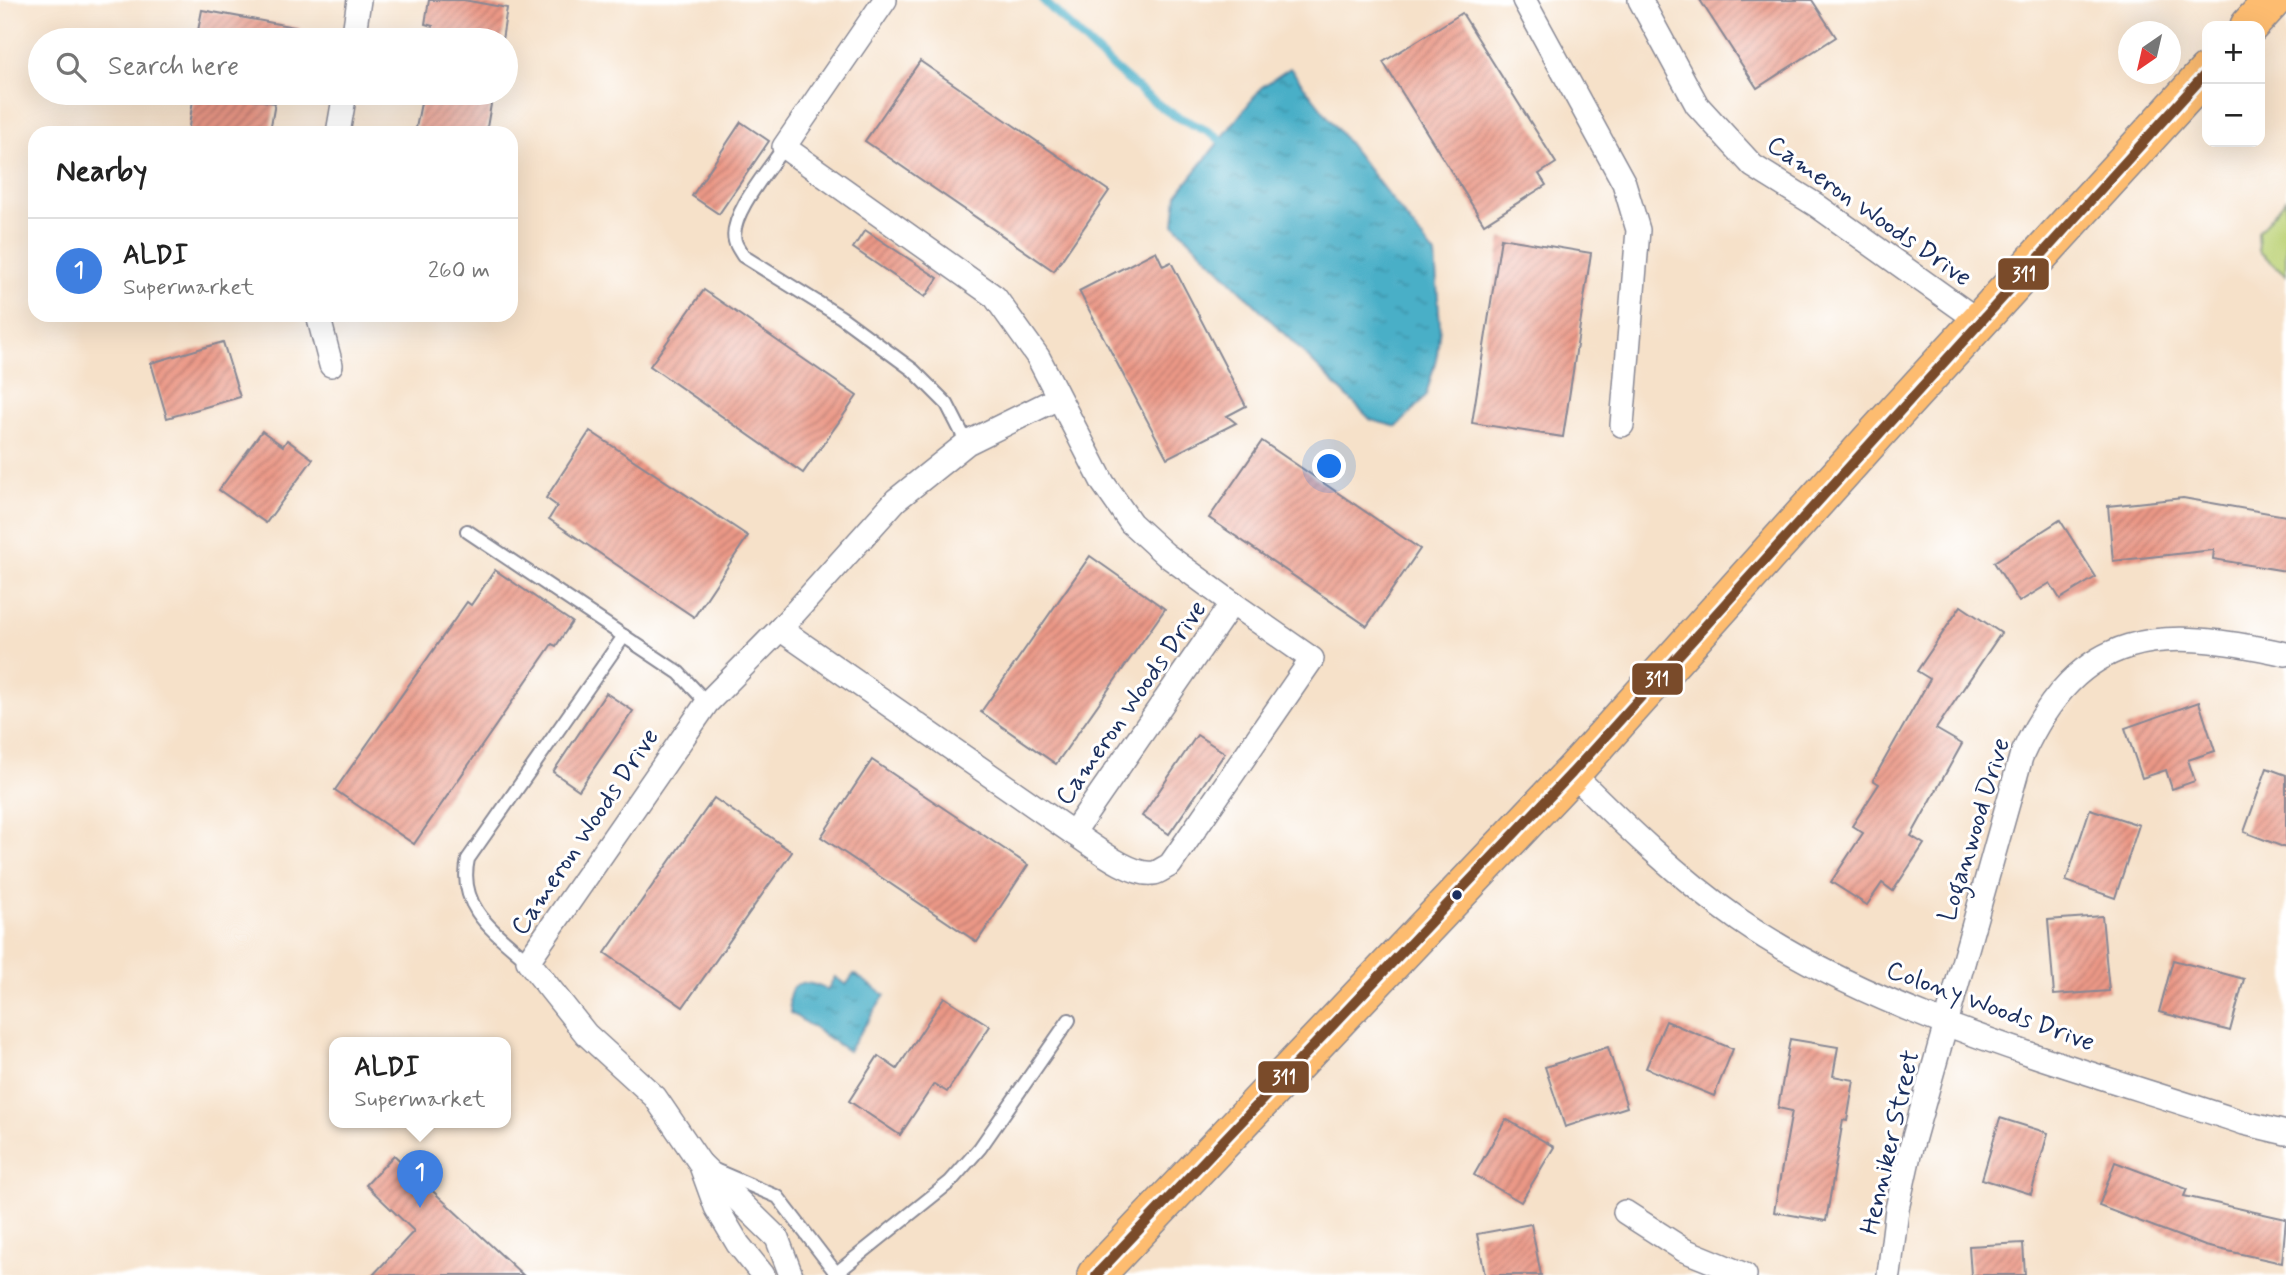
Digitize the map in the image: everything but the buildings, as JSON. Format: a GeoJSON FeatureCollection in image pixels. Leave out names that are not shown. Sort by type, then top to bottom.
{"type":"FeatureCollection","features":[{"type":"Feature","properties":{"kind":"main road"},"geometry":{"type":"LineString","coordinates":[[2254,21],[2273,0]]}},
{"type":"Feature","properties":{"kind":"main road"},"geometry":{"type":"LineString","coordinates":[[1096,1275],[1572,773],[2202,78]]}},
{"type":"Feature","properties":{"kind":"street"},"geometry":{"type":"LineString","coordinates":[[355,28],[359,0]]}},
{"type":"Feature","properties":{"kind":"street"},"geometry":{"type":"LineString","coordinates":[[784,147],[884,0]]}},
{"type":"Feature","properties":{"kind":"street"},"geometry":{"type":"LineString","coordinates":[[1524,0],[1624,183],[1633,206],[1638,230],[1622,425]]}},
{"type":"Feature","properties":{"kind":"street","name":"Cameron Woods Drive"},"geometry":{"type":"LineString","coordinates":[[1640,0],[1697,105],[1753,166],[1816,205],[1980,322]]}},
{"type":"Feature","properties":{"kind":"street"},"geometry":{"type":"LineString","coordinates":[[339,126],[343,105]]}},
{"type":"Feature","properties":{"kind":"street","name":"Cameron Woods Drive"},"geometry":{"type":"LineString","coordinates":[[780,629],[1073,833],[1232,603],[1165,554],[1132,523],[1103,483],[1038,357],[995,297],[784,147]]}},
{"type":"Feature","properties":{"kind":"street"},"geometry":{"type":"LineString","coordinates":[[320,322],[331,365]]}},
{"type":"Feature","properties":{"kind":"street","name":"Cameron Woods Drive"},"geometry":{"type":"LineString","coordinates":[[790,1275],[777,1238],[700,1163],[655,1097],[586,1034],[528,961],[706,703],[780,629],[897,500],[967,443],[1058,398]]}},
{"type":"Feature","properties":{"kind":"street"},"geometry":{"type":"LineString","coordinates":[[1073,833],[1113,860],[1140,872],[1155,873],[1170,865],[1312,659],[1232,603]]}},
{"type":"Feature","properties":{"kind":"street","name":"Loganwood Drive"},"geometry":{"type":"LineString","coordinates":[[1947,1022],[2021,757],[2050,702],[2085,666],[2130,645],[2172,638],[2286,654]]}},
{"type":"Feature","properties":{"kind":"street","name":"Colony Woods Drive"},"geometry":{"type":"LineString","coordinates":[[1572,773],[1616,817],[1699,890],[1740,920],[1857,985],[1973,1034],[2244,1123],[2286,1133]]}},
{"type":"Feature","properties":{"kind":"street","name":"Henniker Street"},"geometry":{"type":"LineString","coordinates":[[1889,1275],[1903,1182],[1947,1022]]}},
{"type":"Feature","properties":{"kind":"street","name":"Cameron Woods Drive"},"geometry":{"type":"LineString","coordinates":[[700,1163],[716,1207],[738,1244],[763,1275]]}},
{"type":"Feature","properties":{"kind":"street"},"geometry":{"type":"LineString","coordinates":[[1625,1212],[1684,1250],[1745,1275]]}},
{"type":"Feature","properties":{"kind":"lane"},"geometry":{"type":"LineString","coordinates":[[784,147],[741,211],[735,225],[735,241],[743,256],[841,317],[913,370],[947,404],[967,443]]}},
{"type":"Feature","properties":{"kind":"lane"},"geometry":{"type":"LineString","coordinates":[[467,531],[679,673],[706,703]]}},
{"type":"Feature","properties":{"kind":"lane"},"geometry":{"type":"LineString","coordinates":[[528,961],[485,923],[468,897],[464,879],[468,859],[624,636]]}},
{"type":"Feature","properties":{"kind":"lane"},"geometry":{"type":"LineString","coordinates":[[700,1163],[778,1197],[835,1274],[950,1182],[980,1148],[1069,1020]]}},
{"type":"Feature","properties":{"kind":"green space"},"geometry":{"type":"Polygon","coordinates":[[[2286,199],[2286,275],[2259,251],[2258,232],[2286,199]]]}},
{"type":"Feature","properties":{"kind":"water"},"geometry":{"type":"Polygon","coordinates":[[[1290,68],[1435,255],[1440,325],[1437,355],[1426,396],[1397,427],[1371,420],[1174,224],[1177,195],[1262,87],[1290,68]]]}},
{"type":"Feature","properties":{"kind":"water"},"geometry":{"type":"Polygon","coordinates":[[[854,974],[885,995],[848,1051],[791,1013],[789,1003],[790,994],[797,985],[810,984],[827,990],[835,977],[846,985],[854,974]]]}},
{"type":"Feature","properties":{"kind":"waterway"},"geometry":{"type":"LineString","coordinates":[[1043,0],[1147,96],[1171,113],[1212,134],[1227,146]]}},
{"type":"Feature","properties":{"kind":"transit line","name":"311"},"geometry":{"type":"LineString","coordinates":[[1096,1275],[1572,773],[2202,78]]}},
{"type":"Feature","properties":{"kind":"place","name":"ALDI"},"geometry":{"type":"Point","coordinates":[420,1208]}}]}
